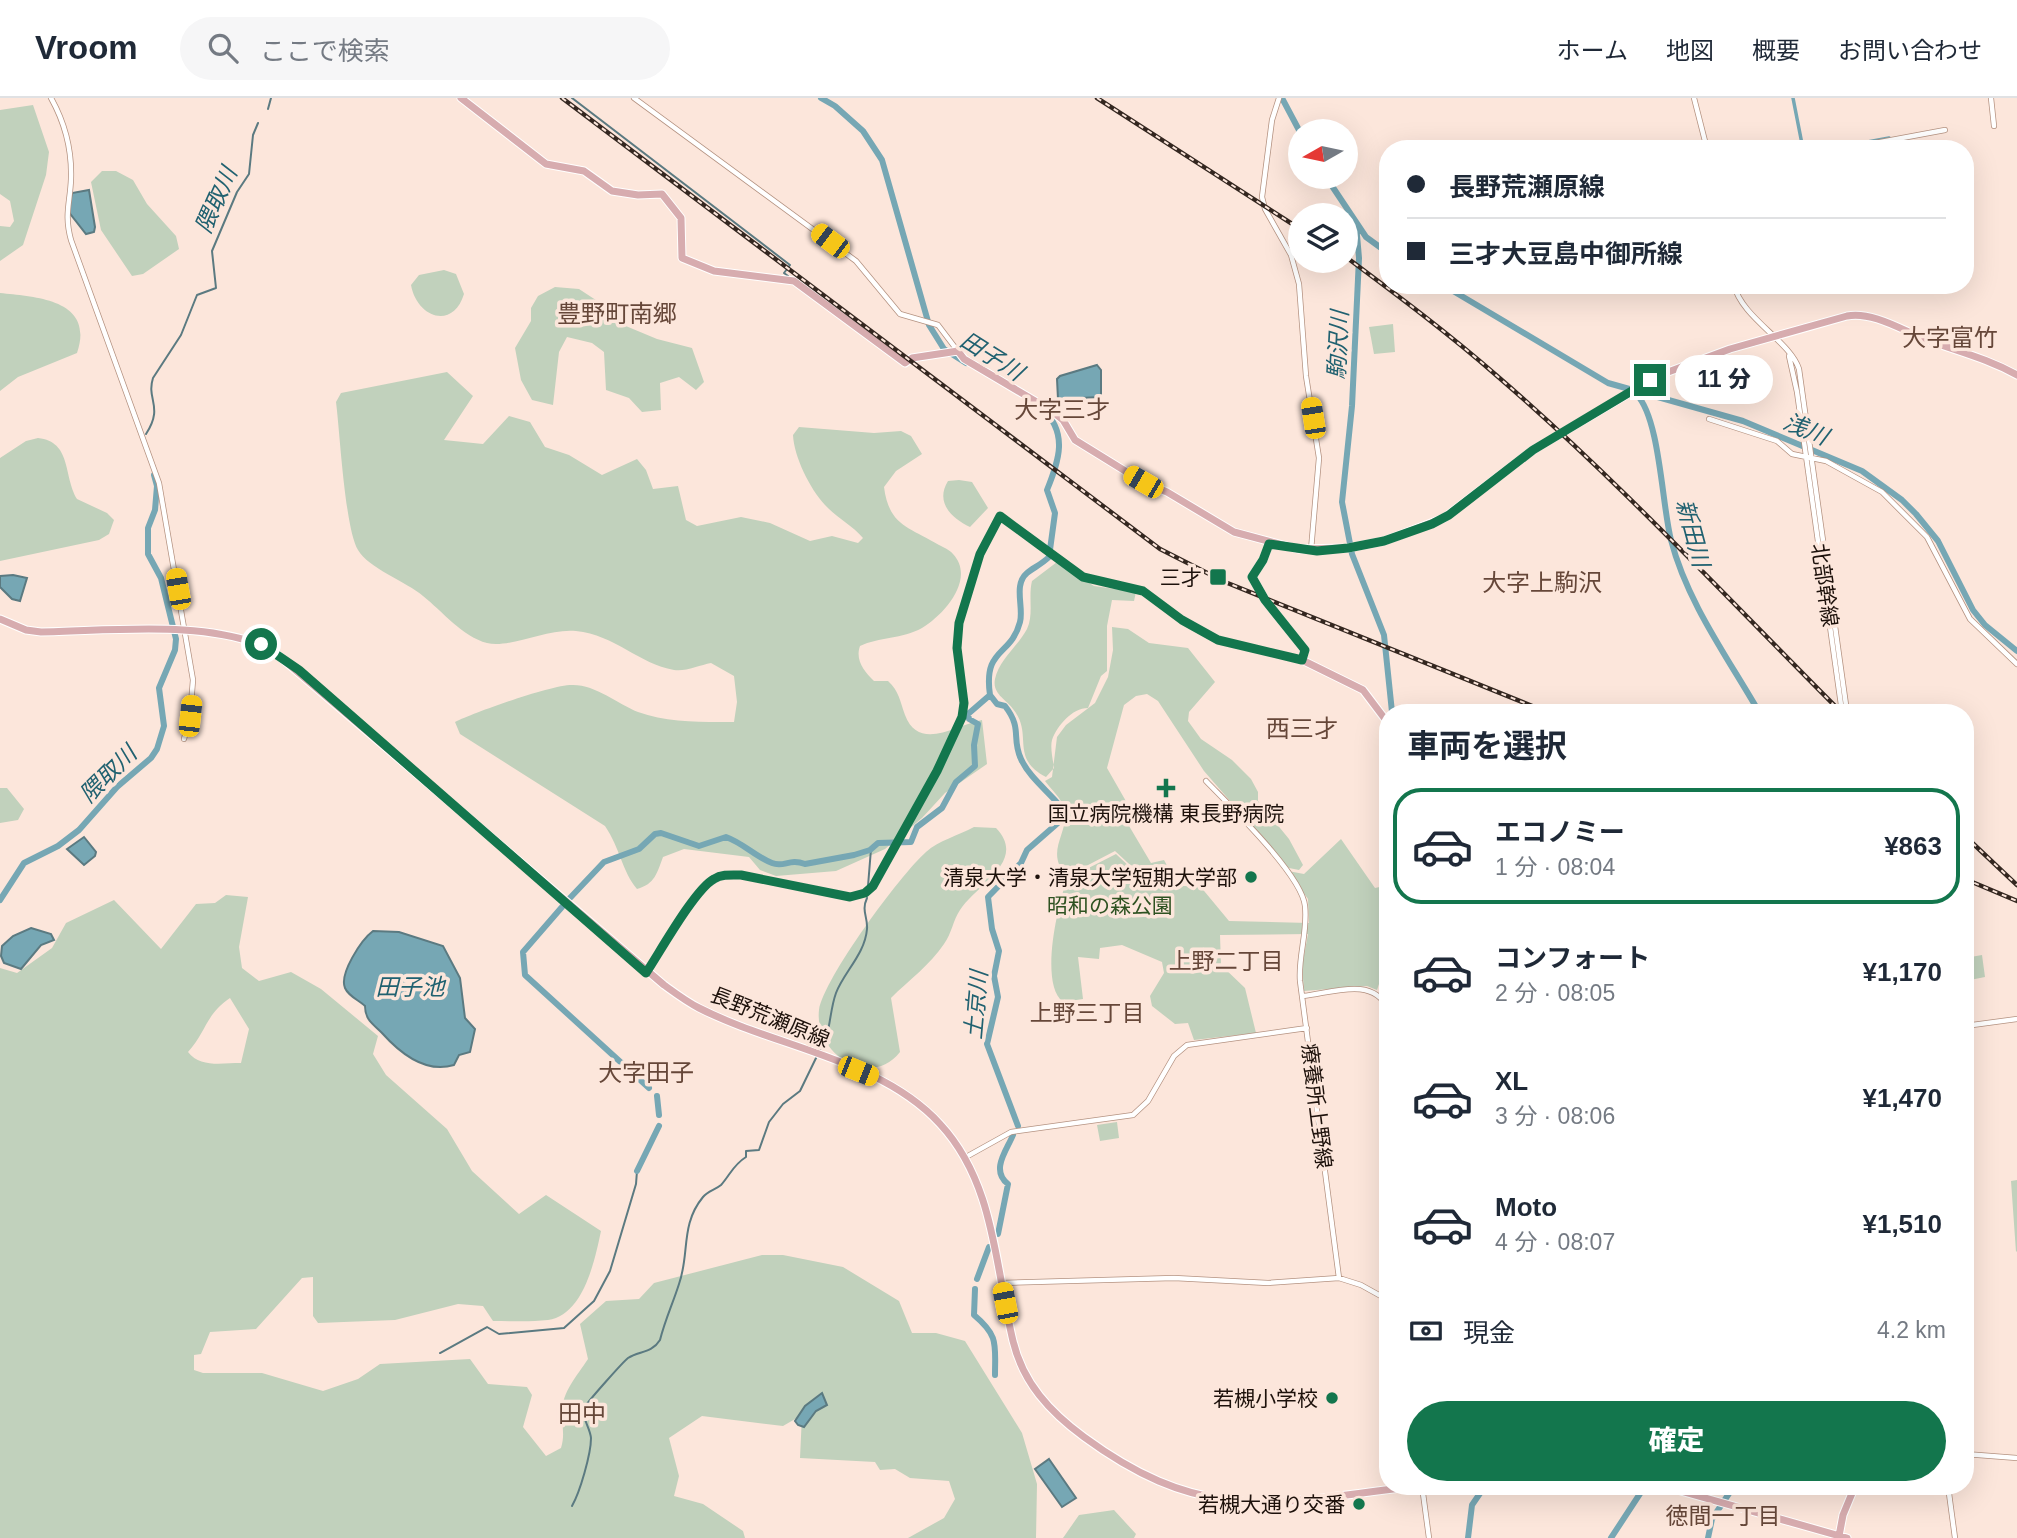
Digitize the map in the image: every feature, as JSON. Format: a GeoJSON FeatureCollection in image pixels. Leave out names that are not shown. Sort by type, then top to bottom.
{"type":"FeatureCollection","features":[{"type":"Feature","properties":{"kind":"main road"},"geometry":{"type":"LineString","coordinates":[[461,98],[546,164],[584,171],[612,191],[638,195],[662,194],[681,218],[682,258],[714,271],[794,281],[905,363],[912,358],[951,352],[1052,411],[1063,420],[1074,440],[1112,464],[1234,532],[1269,544],[1311,550],[1350,547],[1384,541],[1444,518],[1533,450],[1660,375],[1717,353],[1856,314],[1946,347],[1974,354],[2017,375]]}},
{"type":"Feature","properties":{"kind":"main road"},"geometry":{"type":"LineString","coordinates":[[1269,544],[1252,577],[1265,600],[1305,650],[1302,660],[1363,690],[1379,711]]}},
{"type":"Feature","properties":{"kind":"main road","name":"長野荒瀬原線"},"geometry":{"type":"LineString","coordinates":[[0,619],[41,632],[182,631],[232,635],[272,650],[646,973],[696,1007],[879,1079],[918,1103],[939,1123],[966,1157],[987,1210],[1020,1363],[1041,1398],[1062,1421],[1146,1477],[1207,1498],[1256,1503],[1379,1490]]}},
{"type":"Feature","properties":{"kind":"main road"},"geometry":{"type":"LineString","coordinates":[[1694,1495],[1842,1537],[1853,1495]]}},
{"type":"Feature","properties":{"kind":"street"},"geometry":{"type":"LineString","coordinates":[[51,98],[60,113],[69,149],[71,178],[67,225],[155,468],[182,631],[193,680],[190,716],[184,739]]}},
{"type":"Feature","properties":{"kind":"street"},"geometry":{"type":"LineString","coordinates":[[634,98],[856,261],[900,314],[931,322],[944,330],[951,352]]}},
{"type":"Feature","properties":{"kind":"street"},"geometry":{"type":"LineString","coordinates":[[1694,98],[1705,140]]}},
{"type":"Feature","properties":{"kind":"street"},"geometry":{"type":"LineString","coordinates":[[1991,98],[1994,126]]}},
{"type":"Feature","properties":{"kind":"street"},"geometry":{"type":"LineString","coordinates":[[1278,101],[1262,197],[1265,209],[1291,255],[1299,284],[1305,367],[1319,458],[1311,550]]}},
{"type":"Feature","properties":{"kind":"street"},"geometry":{"type":"LineString","coordinates":[[1891,140],[1945,130]]}},
{"type":"Feature","properties":{"kind":"street"},"geometry":{"type":"LineString","coordinates":[[1739,294],[1773,339]]}},
{"type":"Feature","properties":{"kind":"street","name":"北部幹線"},"geometry":{"type":"LineString","coordinates":[[1773,339],[1782,346],[1792,364],[1807,441],[1843,704]]}},
{"type":"Feature","properties":{"kind":"street"},"geometry":{"type":"LineString","coordinates":[[1709,419],[1777,441],[1792,454],[1809,456],[1843,468],[1898,505],[1927,537],[1970,619],[2017,664]]}},
{"type":"Feature","properties":{"kind":"street"},"geometry":{"type":"LineString","coordinates":[[646,973],[699,891],[713,879],[724,875],[741,875],[837,896],[857,897],[873,886],[962,717],[964,703],[957,648],[959,623],[987,538],[1000,516],[1083,577],[1143,591],[1182,620],[1218,640],[1302,660]]}},
{"type":"Feature","properties":{"kind":"street","name":"療養所上野線"},"geometry":{"type":"LineString","coordinates":[[1206,781],[1297,885],[1304,899],[1305,935],[1299,969],[1339,1278]]}},
{"type":"Feature","properties":{"kind":"street"},"geometry":{"type":"LineString","coordinates":[[1303,996],[1368,988],[1379,994]]}},
{"type":"Feature","properties":{"kind":"street"},"geometry":{"type":"LineString","coordinates":[[1974,1025],[2017,1019]]}},
{"type":"Feature","properties":{"kind":"street"},"geometry":{"type":"LineString","coordinates":[[966,1157],[1011,1132],[1133,1115],[1148,1101],[1174,1056],[1187,1045],[1307,1028]]}},
{"type":"Feature","properties":{"kind":"street"},"geometry":{"type":"LineString","coordinates":[[1001,1283],[1174,1278],[1268,1283],[1339,1278],[1362,1285],[1379,1295]]}},
{"type":"Feature","properties":{"kind":"street"},"geometry":{"type":"LineString","coordinates":[[1974,1455],[2017,1458]]}},
{"type":"Feature","properties":{"kind":"street"},"geometry":{"type":"LineString","coordinates":[[1424,1495],[1429,1538]]}},
{"type":"Feature","properties":{"kind":"street"},"geometry":{"type":"LineString","coordinates":[[1949,1495],[1955,1538]]}},
{"type":"Feature","properties":{"kind":"green space"},"geometry":{"type":"Polygon","coordinates":[[[33,105],[49,152],[46,175],[23,245],[0,261],[0,226],[10,227],[14,221],[10,201],[0,194],[0,110],[33,105]]]}},
{"type":"Feature","properties":{"kind":"green space"},"geometry":{"type":"Polygon","coordinates":[[[102,171],[116,171],[133,180],[147,204],[176,236],[179,249],[143,274],[132,276],[101,230],[91,182],[102,171]]]}},
{"type":"Feature","properties":{"kind":"green space"},"geometry":{"type":"Polygon","coordinates":[[[444,270],[456,274],[464,294],[459,305],[444,316],[428,312],[420,305],[411,285],[419,275],[444,270]]]}},
{"type":"Feature","properties":{"kind":"green space"},"geometry":{"type":"Polygon","coordinates":[[[555,287],[579,289],[608,308],[621,324],[657,339],[692,348],[704,382],[696,390],[679,377],[660,383],[661,410],[642,412],[629,398],[606,390],[604,352],[592,343],[567,337],[559,352],[553,405],[532,400],[521,380],[515,348],[531,321],[531,308],[538,296],[555,287]]]}},
{"type":"Feature","properties":{"kind":"green space"},"geometry":{"type":"Polygon","coordinates":[[[0,293],[46,300],[60,305],[71,312],[78,322],[80,335],[77,353],[18,377],[0,391],[0,293]]]}},
{"type":"Feature","properties":{"kind":"green space"},"geometry":{"type":"Polygon","coordinates":[[[1393,324],[1395,352],[1374,354],[1369,327],[1393,324]]]}},
{"type":"Feature","properties":{"kind":"green space"},"geometry":{"type":"Polygon","coordinates":[[[447,372],[473,396],[444,440],[483,444],[509,416],[530,422],[545,447],[569,455],[602,475],[637,459],[646,470],[653,489],[678,486],[686,520],[697,526],[741,517],[770,523],[810,541],[832,536],[858,543],[863,538],[830,510],[814,490],[800,463],[793,435],[799,427],[874,433],[901,431],[911,436],[922,454],[896,471],[884,487],[890,510],[902,524],[953,554],[961,574],[959,585],[948,605],[931,622],[914,632],[860,646],[860,661],[874,681],[888,681],[892,685],[911,726],[919,732],[939,733],[982,720],[987,764],[945,793],[922,818],[885,849],[836,871],[776,876],[760,870],[749,857],[684,849],[663,857],[652,881],[637,889],[605,826],[460,734],[455,722],[532,694],[573,685],[598,691],[649,716],[686,721],[734,722],[737,702],[734,676],[711,663],[683,670],[661,667],[603,638],[576,631],[553,632],[506,643],[487,643],[461,629],[416,591],[363,557],[353,539],[350,522],[336,402],[341,393],[447,372]]]}},
{"type":"Feature","properties":{"kind":"green space"},"geometry":{"type":"Polygon","coordinates":[[[38,438],[49,441],[62,453],[77,499],[107,513],[114,520],[109,534],[99,540],[0,561],[0,458],[26,441],[38,438]]]}},
{"type":"Feature","properties":{"kind":"green space"},"geometry":{"type":"Polygon","coordinates":[[[948,481],[972,482],[988,508],[970,527],[951,514],[944,502],[944,489],[948,481]]]}},
{"type":"Feature","properties":{"kind":"green space"},"geometry":{"type":"Polygon","coordinates":[[[1057,562],[1094,586],[1136,592],[1134,601],[1112,600],[1107,626],[1107,671],[1101,676],[1088,708],[1071,714],[1057,729],[1051,743],[1054,768],[1046,777],[1028,762],[1019,718],[996,689],[995,679],[1000,666],[1027,629],[1032,581],[1057,562]]]}},
{"type":"Feature","properties":{"kind":"green space"},"geometry":{"type":"Polygon","coordinates":[[[1112,627],[1128,629],[1149,643],[1188,648],[1215,682],[1189,712],[1188,721],[1201,739],[1232,760],[1251,779],[1258,792],[1258,801],[1289,839],[1303,865],[1299,870],[1289,868],[1284,863],[1204,771],[1158,701],[1147,694],[1136,696],[1124,705],[1107,768],[1127,803],[1119,809],[1151,863],[1164,860],[1176,882],[1151,884],[1115,851],[1067,876],[1060,867],[1057,850],[1064,825],[1064,808],[1045,781],[1052,777],[1057,737],[1066,725],[1095,703],[1108,677],[1113,650],[1112,627]]]}},
{"type":"Feature","properties":{"kind":"green space"},"geometry":{"type":"Polygon","coordinates":[[[0,788],[7,788],[24,809],[18,820],[0,823],[0,788]]]}},
{"type":"Feature","properties":{"kind":"green space"},"geometry":{"type":"Polygon","coordinates":[[[974,827],[996,828],[1004,840],[1006,851],[1003,862],[960,910],[947,940],[938,952],[891,998],[900,1052],[888,1063],[874,1068],[846,1062],[825,1040],[820,1026],[819,1010],[834,975],[882,904],[914,864],[936,845],[974,827]]]}},
{"type":"Feature","properties":{"kind":"green space","name":"昭和の森公園"},"geometry":{"type":"Polygon","coordinates":[[[1341,839],[1375,888],[1379,887],[1377,990],[1367,986],[1304,991],[1302,966],[1308,934],[1220,935],[1221,965],[1245,988],[1256,1033],[1194,1040],[1188,1023],[1175,1024],[1152,1006],[1150,996],[1164,973],[1162,962],[1122,945],[1100,948],[1099,959],[1078,957],[1083,999],[1063,1002],[1056,992],[1051,962],[1055,924],[1067,879],[1116,854],[1150,886],[1200,886],[1229,921],[1309,923],[1308,899],[1288,871],[1304,874],[1341,839]]]}},
{"type":"Feature","properties":{"kind":"green space"},"geometry":{"type":"Polygon","coordinates":[[[226,895],[248,897],[239,947],[242,968],[259,981],[291,972],[321,989],[378,1036],[373,1054],[386,1075],[447,1129],[472,1171],[519,1214],[546,1195],[601,1231],[586,1284],[571,1308],[560,1316],[541,1321],[493,1321],[483,1306],[458,1304],[395,1320],[318,1323],[313,1316],[313,1277],[302,1278],[256,1329],[210,1332],[201,1354],[194,1355],[194,1370],[203,1373],[262,1373],[323,1391],[358,1379],[380,1364],[470,1359],[488,1384],[527,1387],[532,1395],[523,1427],[546,1456],[561,1448],[564,1399],[588,1359],[580,1324],[606,1301],[639,1299],[654,1283],[762,1255],[783,1255],[843,1267],[899,1301],[912,1333],[936,1333],[965,1341],[1022,1433],[1037,1484],[1036,1538],[908,1538],[944,1518],[955,1499],[949,1481],[910,1478],[895,1469],[880,1470],[875,1462],[800,1458],[802,1415],[783,1426],[702,1416],[669,1438],[679,1476],[674,1496],[703,1504],[743,1531],[745,1538],[0,1538],[0,968],[17,973],[52,948],[66,923],[114,900],[161,949],[196,904],[215,903],[226,895]],[[230,998],[211,1017],[188,1052],[205,1063],[241,1063],[249,1029],[230,998]]]}},
{"type":"Feature","properties":{"kind":"green space"},"geometry":{"type":"Polygon","coordinates":[[[1982,955],[1985,977],[1974,979],[1974,956],[1982,955]]]}},
{"type":"Feature","properties":{"kind":"green space"},"geometry":{"type":"Polygon","coordinates":[[[1117,1122],[1119,1138],[1100,1141],[1097,1125],[1117,1122]]]}},
{"type":"Feature","properties":{"kind":"green space"},"geometry":{"type":"Polygon","coordinates":[[[2017,1180],[2017,1251],[2016,1252],[2011,1181],[2017,1180]]]}},
{"type":"Feature","properties":{"kind":"green space"},"geometry":{"type":"Polygon","coordinates":[[[1114,1510],[1136,1534],[1134,1538],[1063,1538],[1079,1515],[1114,1510]]]}},
{"type":"Feature","properties":{"kind":"water"},"geometry":{"type":"Polygon","coordinates":[[[89,190],[95,227],[94,232],[86,234],[68,211],[72,193],[89,190]]]}},
{"type":"Feature","properties":{"kind":"water"},"geometry":{"type":"Polygon","coordinates":[[[1097,365],[1101,370],[1101,397],[1058,399],[1057,379],[1060,376],[1097,365]]]}},
{"type":"Feature","properties":{"kind":"water"},"geometry":{"type":"Polygon","coordinates":[[[0,576],[27,578],[20,601],[12,599],[0,587],[0,576]]]}},
{"type":"Feature","properties":{"kind":"water"},"geometry":{"type":"Polygon","coordinates":[[[84,837],[96,852],[84,865],[67,849],[84,837]]]}},
{"type":"Feature","properties":{"kind":"water"},"geometry":{"type":"Polygon","coordinates":[[[31,928],[51,934],[54,940],[41,945],[21,969],[4,963],[1,956],[2,946],[13,936],[31,928]]]}},
{"type":"Feature","properties":{"kind":"water","name":"田子池"},"geometry":{"type":"Polygon","coordinates":[[[373,931],[399,932],[443,946],[460,978],[465,1018],[475,1029],[470,1052],[459,1055],[454,1065],[443,1067],[423,1064],[405,1054],[373,1024],[366,1015],[365,1006],[345,988],[348,966],[357,949],[373,931]]]}},
{"type":"Feature","properties":{"kind":"water"},"geometry":{"type":"Polygon","coordinates":[[[822,1393],[827,1405],[816,1411],[804,1427],[798,1425],[795,1421],[805,1406],[822,1393]]]}},
{"type":"Feature","properties":{"kind":"water"},"geometry":{"type":"Polygon","coordinates":[[[1049,1459],[1076,1498],[1062,1507],[1035,1469],[1049,1459]]]}},
{"type":"Feature","properties":{"kind":"waterway","name":"隈取川"},"geometry":{"type":"LineString","coordinates":[[268,109],[271,98]]}},
{"type":"Feature","properties":{"kind":"waterway"},"geometry":{"type":"LineString","coordinates":[[572,98],[790,265],[784,273],[788,276]]}},
{"type":"Feature","properties":{"kind":"waterway","name":"田子川"},"geometry":{"type":"LineString","coordinates":[[821,98],[835,106],[863,131],[882,160],[929,325],[944,349],[966,363]]}},
{"type":"Feature","properties":{"kind":"waterway","name":"浅川"},"geometry":{"type":"LineString","coordinates":[[1282,98],[1293,119]]}},
{"type":"Feature","properties":{"kind":"waterway"},"geometry":{"type":"LineString","coordinates":[[1793,98],[1801,140]]}},
{"type":"Feature","properties":{"kind":"waterway","name":"隈取川"},"geometry":{"type":"LineString","coordinates":[[146,434],[154,417],[151,392],[153,378],[181,335],[197,295],[216,288],[212,251],[237,192],[249,174],[253,135],[258,123]]}},
{"type":"Feature","properties":{"kind":"waterway"},"geometry":{"type":"LineString","coordinates":[[1878,140],[1889,138]]}},
{"type":"Feature","properties":{"kind":"waterway","name":"浅川"},"geometry":{"type":"LineString","coordinates":[[1334,189],[1366,237],[1379,246]]}},
{"type":"Feature","properties":{"kind":"waterway","name":"駒沢川"},"geometry":{"type":"LineString","coordinates":[[1358,247],[1352,406],[1342,502],[1352,554],[1384,635],[1391,704]]}},
{"type":"Feature","properties":{"kind":"waterway","name":"浅川"},"geometry":{"type":"LineString","coordinates":[[1458,294],[1608,383],[1743,421],[1862,471],[1902,500],[1916,514],[1938,541],[1973,610],[1985,625],[2017,651]]}},
{"type":"Feature","properties":{"kind":"waterway","name":"新田川"},"geometry":{"type":"LineString","coordinates":[[1637,395],[1651,423],[1668,525],[1678,563],[1709,629],[1754,704]]}},
{"type":"Feature","properties":{"kind":"waterway","name":"田子川"},"geometry":{"type":"LineString","coordinates":[[990,695],[990,668],[1011,641],[1020,622],[1020,590],[1023,578],[1049,557],[1055,513],[1047,490],[1059,447],[1055,427],[1041,407]]}},
{"type":"Feature","properties":{"kind":"waterway","name":"隈取川"},"geometry":{"type":"LineString","coordinates":[[0,900],[24,863],[58,846],[79,830],[117,787],[151,758],[157,749],[164,726],[159,688],[175,650],[176,639],[161,578],[148,554],[148,528],[155,510],[157,486],[154,475]]}},
{"type":"Feature","properties":{"kind":"waterway","name":"土京川"},"geometry":{"type":"LineString","coordinates":[[990,695],[997,704],[1005,706],[1014,721],[1018,752],[1024,766],[1061,807],[1059,822],[1027,850],[1021,863],[988,897],[992,929],[999,951],[994,976],[998,997],[987,1044],[1018,1126]]}},
{"type":"Feature","properties":{"kind":"waterway","name":"田子川"},"geometry":{"type":"LineString","coordinates":[[569,899],[604,862],[639,849],[655,834],[661,833],[699,846],[726,837],[776,864],[805,864],[854,855],[870,850],[878,843],[911,842],[917,827],[942,808],[956,782],[975,766],[974,745],[978,724],[969,719],[968,714],[990,695]]}},
{"type":"Feature","properties":{"kind":"waterway"},"geometry":{"type":"LineString","coordinates":[[868,886],[871,849]]}},
{"type":"Feature","properties":{"kind":"waterway"},"geometry":{"type":"LineString","coordinates":[[820,1051],[836,993],[865,938],[867,898]]}},
{"type":"Feature","properties":{"kind":"waterway"},"geometry":{"type":"LineString","coordinates":[[562,907],[523,952],[525,975],[649,1088]]}},
{"type":"Feature","properties":{"kind":"waterway"},"geometry":{"type":"LineString","coordinates":[[572,1506],[591,1445],[584,1415],[585,1407],[628,1358],[649,1350],[660,1340],[682,1273],[688,1229],[696,1208],[705,1195],[721,1185],[746,1157],[746,1151],[759,1150],[769,1122],[783,1104],[800,1091],[817,1056]]}},
{"type":"Feature","properties":{"kind":"waterway"},"geometry":{"type":"LineString","coordinates":[[657,1096],[659,1115]]}},
{"type":"Feature","properties":{"kind":"waterway"},"geometry":{"type":"LineString","coordinates":[[637,1171],[659,1126]]}},
{"type":"Feature","properties":{"kind":"waterway"},"geometry":{"type":"LineString","coordinates":[[998,1234],[1008,1184],[1000,1173],[1000,1166],[1013,1135]]}},
{"type":"Feature","properties":{"kind":"waterway"},"geometry":{"type":"LineString","coordinates":[[440,1353],[487,1327],[499,1334],[564,1328],[594,1301],[610,1271],[636,1184],[637,1171]]}},
{"type":"Feature","properties":{"kind":"waterway"},"geometry":{"type":"LineString","coordinates":[[977,1279],[989,1247]]}},
{"type":"Feature","properties":{"kind":"waterway"},"geometry":{"type":"LineString","coordinates":[[975,1289],[974,1315],[992,1335],[995,1375]]}},
{"type":"Feature","properties":{"kind":"waterway"},"geometry":{"type":"LineString","coordinates":[[1468,1538],[1472,1505],[1479,1495]]}},
{"type":"Feature","properties":{"kind":"waterway","name":"駒沢川"},"geometry":{"type":"LineString","coordinates":[[1611,1538],[1639,1495]]}},
{"type":"Feature","properties":{"kind":"waterway"},"geometry":{"type":"LineString","coordinates":[[1708,1538],[1712,1519],[1728,1495]]}},
{"type":"Feature","properties":{"kind":"railway"},"geometry":{"type":"LineString","coordinates":[[562,98],[1160,549],[1225,582],[1527,704]]}},
{"type":"Feature","properties":{"kind":"railway"},"geometry":{"type":"LineString","coordinates":[[1097,98],[1288,221]]}},
{"type":"Feature","properties":{"kind":"railway"},"geometry":{"type":"LineString","coordinates":[[1358,266],[1379,282]]}},
{"type":"Feature","properties":{"kind":"railway"},"geometry":{"type":"LineString","coordinates":[[1395,294],[1496,375],[1585,456],[1833,704]]}},
{"type":"Feature","properties":{"kind":"railway"},"geometry":{"type":"LineString","coordinates":[[1974,844],[2017,885]]}},
{"type":"Feature","properties":{"kind":"railway"},"geometry":{"type":"LineString","coordinates":[[1974,883],[2017,901]]}},
{"type":"Feature","properties":{"kind":"place","name":"三才"},"geometry":{"type":"Point","coordinates":[1218,577]}},
{"type":"Feature","properties":{"kind":"place","name":"国立病院機構 東長野病院"},"geometry":{"type":"Point","coordinates":[1166,788]}},
{"type":"Feature","properties":{"kind":"place","name":"清泉大学・清泉大学短期大学部"},"geometry":{"type":"Point","coordinates":[1251,877]}},
{"type":"Feature","properties":{"kind":"place","name":"若槻小学校"},"geometry":{"type":"Point","coordinates":[1332,1398]}},
{"type":"Feature","properties":{"kind":"place","name":"若槻大通り交番"},"geometry":{"type":"Point","coordinates":[1359,1504]}},
{"type":"Feature","properties":{"kind":"district","name":"豊野町南郷"},"geometry":{"type":"Point","coordinates":[617,313]}},
{"type":"Feature","properties":{"kind":"district","name":"大字富竹"},"geometry":{"type":"Point","coordinates":[1950,337]}},
{"type":"Feature","properties":{"kind":"district","name":"大字三才"},"geometry":{"type":"Point","coordinates":[1062,409]}},
{"type":"Feature","properties":{"kind":"district","name":"大字上駒沢"},"geometry":{"type":"Point","coordinates":[1542,582]}},
{"type":"Feature","properties":{"kind":"district","name":"西三才"},"geometry":{"type":"Point","coordinates":[1302,728]}},
{"type":"Feature","properties":{"kind":"district","name":"上野二丁目"},"geometry":{"type":"Point","coordinates":[1226,961]}},
{"type":"Feature","properties":{"kind":"district","name":"上野三丁目"},"geometry":{"type":"Point","coordinates":[1087,1013]}},
{"type":"Feature","properties":{"kind":"district","name":"大字田子"},"geometry":{"type":"Point","coordinates":[646,1072]}},
{"type":"Feature","properties":{"kind":"district","name":"田中"},"geometry":{"type":"Point","coordinates":[582,1413]}},
{"type":"Feature","properties":{"kind":"district","name":"徳間一丁目"},"geometry":{"type":"Point","coordinates":[1723,1516]}},
{"type":"Feature","properties":{"kind":"route"},"geometry":{"type":"LineString","coordinates":[[261,644],[299,670],[398,760],[646,973],[699,891],[713,879],[724,875],[741,875],[850,897],[857,897],[873,886],[957,732],[964,703],[957,648],[959,623],[980,554],[1000,516],[1083,577],[1103,584],[1143,591],[1182,620],[1218,640],[1302,660],[1305,650],[1265,600],[1252,577],[1269,544],[1317,551],[1348,548],[1384,541],[1432,524],[1449,515],[1533,450],[1650,380]]}}]}
